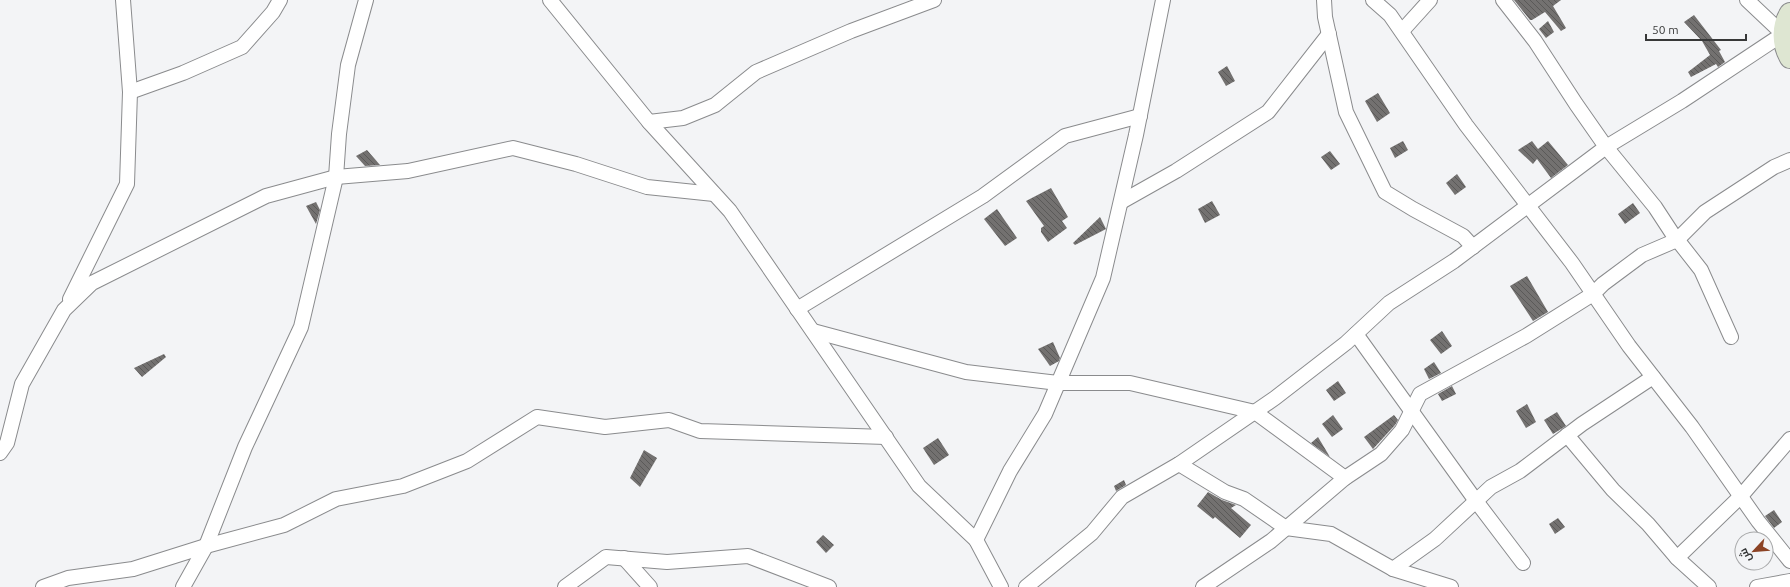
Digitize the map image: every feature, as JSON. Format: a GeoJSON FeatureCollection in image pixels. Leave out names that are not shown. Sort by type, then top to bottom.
{"type":"FeatureCollection","features":[{"type":"Feature","properties":{"kind":"street"},"geometry":{"type":"LineString","coordinates":[[0,453],[7,443],[22,384],[64,310],[127,184],[130,92],[123,0]]}},
{"type":"Feature","properties":{"kind":"street"},"geometry":{"type":"LineString","coordinates":[[130,92],[183,73],[242,47],[273,12],[280,0]]}},
{"type":"Feature","properties":{"kind":"street"},"geometry":{"type":"LineString","coordinates":[[183,587],[206,546],[245,447],[301,327],[336,177],[339,134],[348,65],[366,0]]}},
{"type":"Feature","properties":{"kind":"street"},"geometry":{"type":"LineString","coordinates":[[550,0],[649,122],[730,211],[919,486],[976,540],[1001,587]]}},
{"type":"Feature","properties":{"kind":"street"},"geometry":{"type":"LineString","coordinates":[[649,122],[683,118],[715,104],[756,72],[851,31],[934,0]]}},
{"type":"Feature","properties":{"kind":"street"},"geometry":{"type":"LineString","coordinates":[[976,540],[1010,471],[1045,414],[1103,278],[1140,116],[1163,0]]}},
{"type":"Feature","properties":{"kind":"street"},"geometry":{"type":"LineString","coordinates":[[1324,0],[1329,34],[1346,112],[1385,192],[1413,210],[1463,236],[1473,247]]}},
{"type":"Feature","properties":{"kind":"street"},"geometry":{"type":"LineString","coordinates":[[1374,0],[1390,15],[1402,31],[1466,125],[1572,263],[1629,346],[1692,427],[1790,561]]}},
{"type":"Feature","properties":{"kind":"street"},"geometry":{"type":"LineString","coordinates":[[1402,31],[1430,0]]}},
{"type":"Feature","properties":{"kind":"street"},"geometry":{"type":"LineString","coordinates":[[1503,0],[1539,46],[1576,104],[1606,146],[1655,207],[1677,240],[1700,270],[1731,337]]}},
{"type":"Feature","properties":{"kind":"street"},"geometry":{"type":"LineString","coordinates":[[1747,0],[1783,34]]}},
{"type":"Feature","properties":{"kind":"street"},"geometry":{"type":"LineString","coordinates":[[1790,13],[1785,22],[1783,34],[1790,58]]}},
{"type":"Feature","properties":{"kind":"street"},"geometry":{"type":"LineString","coordinates":[[1121,202],[1176,171],[1268,112],[1329,34]]}},
{"type":"Feature","properties":{"kind":"street"},"geometry":{"type":"LineString","coordinates":[[1026,587],[1092,533],[1122,497],[1179,464],[1287,389],[1356,334],[1389,303],[1454,261],[1606,146],[1682,101],[1783,34]]}},
{"type":"Feature","properties":{"kind":"street"},"geometry":{"type":"LineString","coordinates":[[797,309],[983,196],[1065,136],[1140,116]]}},
{"type":"Feature","properties":{"kind":"street"},"geometry":{"type":"LineString","coordinates":[[64,310],[92,283],[253,202],[266,196],[336,177],[408,171],[513,148],[576,164],[647,187],[714,194]]}},
{"type":"Feature","properties":{"kind":"street"},"geometry":{"type":"LineString","coordinates":[[1203,587],[1286,528],[1344,478],[1381,454],[1402,430],[1420,394],[1526,336],[1593,294],[1603,284],[1642,255],[1677,240],[1705,212],[1774,167],[1790,160]]}},
{"type":"Feature","properties":{"kind":"street"},"geometry":{"type":"LineString","coordinates":[[813,331],[966,372],[1058,383],[1130,383],[1255,412],[1344,478]]}},
{"type":"Feature","properties":{"kind":"street"},"geometry":{"type":"LineString","coordinates":[[1356,334],[1476,501],[1523,563]]}},
{"type":"Feature","properties":{"kind":"street"},"geometry":{"type":"LineString","coordinates":[[1393,569],[1435,539],[1491,487],[1520,471],[1568,435],[1653,377]]}},
{"type":"Feature","properties":{"kind":"street"},"geometry":{"type":"LineString","coordinates":[[43,587],[68,578],[133,569],[206,546],[284,525],[336,499],[403,486],[467,461],[537,417],[605,427],[669,420],[700,430],[886,437]]}},
{"type":"Feature","properties":{"kind":"street"},"geometry":{"type":"LineString","coordinates":[[1568,435],[1613,490],[1648,524],[1677,558],[1709,587]]}},
{"type":"Feature","properties":{"kind":"street"},"geometry":{"type":"LineString","coordinates":[[1677,558],[1741,496],[1790,439]]}},
{"type":"Feature","properties":{"kind":"street"},"geometry":{"type":"LineString","coordinates":[[1179,464],[1226,492],[1244,499],[1286,528],[1331,534],[1393,569],[1451,587]]}},
{"type":"Feature","properties":{"kind":"street"},"geometry":{"type":"LineString","coordinates":[[565,587],[606,557],[667,562],[748,556],[829,587]]}},
{"type":"Feature","properties":{"kind":"street"},"geometry":{"type":"LineString","coordinates":[[624,558],[650,587]]}},
{"type":"Feature","properties":{"kind":"street"},"geometry":{"type":"LineString","coordinates":[[1757,587],[1790,580]]}},
{"type":"Feature","properties":{"kind":"building"},"geometry":{"type":"Polygon","coordinates":[[[1514,0],[1561,0],[1553,6],[1566,28],[1561,31],[1545,12],[1530,20],[1514,0]]]}},
{"type":"Feature","properties":{"kind":"building"},"geometry":{"type":"Polygon","coordinates":[[[1694,15],[1721,50],[1719,51],[1725,62],[1718,67],[1716,64],[1691,77],[1688,72],[1710,55],[1702,41],[1684,22],[1694,15]]]}},
{"type":"Feature","properties":{"kind":"building"},"geometry":{"type":"Polygon","coordinates":[[[1548,21],[1554,32],[1546,38],[1539,29],[1548,21]]]}},
{"type":"Feature","properties":{"kind":"building"},"geometry":{"type":"Polygon","coordinates":[[[1227,66],[1235,81],[1226,86],[1218,72],[1227,66]]]}},
{"type":"Feature","properties":{"kind":"building"},"geometry":{"type":"Polygon","coordinates":[[[1378,93],[1390,113],[1377,122],[1365,101],[1378,93]]]}},
{"type":"Feature","properties":{"kind":"building"},"geometry":{"type":"Polygon","coordinates":[[[1403,141],[1408,150],[1395,158],[1390,148],[1403,141]]]}},
{"type":"Feature","properties":{"kind":"building"},"geometry":{"type":"Polygon","coordinates":[[[1532,141],[1538,149],[1548,141],[1568,165],[1551,178],[1537,159],[1533,164],[1518,150],[1532,141]]]}},
{"type":"Feature","properties":{"kind":"building"},"geometry":{"type":"Polygon","coordinates":[[[367,150],[380,165],[365,166],[356,156],[367,150]]]}},
{"type":"Feature","properties":{"kind":"building"},"geometry":{"type":"Polygon","coordinates":[[[1330,151],[1340,164],[1331,170],[1321,157],[1330,151]]]}},
{"type":"Feature","properties":{"kind":"building"},"geometry":{"type":"Polygon","coordinates":[[[1457,174],[1466,187],[1455,195],[1446,183],[1457,174]]]}},
{"type":"Feature","properties":{"kind":"building"},"geometry":{"type":"Polygon","coordinates":[[[1051,188],[1068,217],[1062,221],[1067,228],[1048,242],[1041,232],[1041,228],[1044,226],[1026,201],[1051,188]]]}},
{"type":"Feature","properties":{"kind":"building"},"geometry":{"type":"Polygon","coordinates":[[[1212,201],[1220,215],[1205,223],[1198,209],[1212,201]]]}},
{"type":"Feature","properties":{"kind":"building"},"geometry":{"type":"Polygon","coordinates":[[[316,202],[320,210],[316,224],[306,206],[316,202]]]}},
{"type":"Feature","properties":{"kind":"building"},"geometry":{"type":"Polygon","coordinates":[[[1633,203],[1640,213],[1625,224],[1618,214],[1633,203]]]}},
{"type":"Feature","properties":{"kind":"building"},"geometry":{"type":"Polygon","coordinates":[[[997,209],[1017,238],[1005,246],[984,219],[997,209]]]}},
{"type":"Feature","properties":{"kind":"building"},"geometry":{"type":"Polygon","coordinates":[[[1100,217],[1106,229],[1075,245],[1073,243],[1100,217]]]}},
{"type":"Feature","properties":{"kind":"building"},"geometry":{"type":"Polygon","coordinates":[[[1527,276],[1548,312],[1533,321],[1510,286],[1527,276]]]}},
{"type":"Feature","properties":{"kind":"building"},"geometry":{"type":"Polygon","coordinates":[[[1442,331],[1452,346],[1441,354],[1430,340],[1442,331]]]}},
{"type":"Feature","properties":{"kind":"building"},"geometry":{"type":"Polygon","coordinates":[[[1053,342],[1060,358],[1059,361],[1050,366],[1038,349],[1053,342]]]}},
{"type":"Feature","properties":{"kind":"building"},"geometry":{"type":"Polygon","coordinates":[[[164,354],[166,357],[142,377],[134,368],[164,354]]]}},
{"type":"Feature","properties":{"kind":"building"},"geometry":{"type":"Polygon","coordinates":[[[1434,362],[1441,373],[1429,379],[1424,369],[1434,362]]]}},
{"type":"Feature","properties":{"kind":"building"},"geometry":{"type":"Polygon","coordinates":[[[1338,381],[1346,393],[1334,401],[1326,390],[1338,381]]]}},
{"type":"Feature","properties":{"kind":"building"},"geometry":{"type":"Polygon","coordinates":[[[1452,386],[1456,394],[1442,401],[1438,394],[1452,386]]]}},
{"type":"Feature","properties":{"kind":"building"},"geometry":{"type":"Polygon","coordinates":[[[1527,404],[1536,422],[1526,428],[1516,411],[1527,404]]]}},
{"type":"Feature","properties":{"kind":"building"},"geometry":{"type":"Polygon","coordinates":[[[1557,412],[1566,426],[1553,434],[1544,420],[1557,412]]]}},
{"type":"Feature","properties":{"kind":"building"},"geometry":{"type":"Polygon","coordinates":[[[1333,415],[1343,429],[1332,437],[1322,424],[1333,415]]]}},
{"type":"Feature","properties":{"kind":"building"},"geometry":{"type":"Polygon","coordinates":[[[1394,415],[1398,420],[1395,425],[1373,449],[1364,437],[1394,415]]]}},
{"type":"Feature","properties":{"kind":"building"},"geometry":{"type":"Polygon","coordinates":[[[1318,437],[1330,457],[1311,443],[1318,437]]]}},
{"type":"Feature","properties":{"kind":"building"},"geometry":{"type":"Polygon","coordinates":[[[938,438],[949,455],[934,465],[923,448],[938,438]]]}},
{"type":"Feature","properties":{"kind":"building"},"geometry":{"type":"Polygon","coordinates":[[[644,450],[657,458],[640,487],[630,478],[644,450]]]}},
{"type":"Feature","properties":{"kind":"building"},"geometry":{"type":"Polygon","coordinates":[[[1124,480],[1126,485],[1116,491],[1114,486],[1124,480]]]}},
{"type":"Feature","properties":{"kind":"building"},"geometry":{"type":"Polygon","coordinates":[[[1208,492],[1222,500],[1236,505],[1231,508],[1251,525],[1240,538],[1215,517],[1213,519],[1197,506],[1208,492]]]}},
{"type":"Feature","properties":{"kind":"building"},"geometry":{"type":"Polygon","coordinates":[[[1774,510],[1782,522],[1774,528],[1765,516],[1774,510]]]}},
{"type":"Feature","properties":{"kind":"building"},"geometry":{"type":"Polygon","coordinates":[[[1558,518],[1565,527],[1555,534],[1549,524],[1558,518]]]}},
{"type":"Feature","properties":{"kind":"building"},"geometry":{"type":"Polygon","coordinates":[[[823,535],[834,545],[826,553],[816,542],[823,535]]]}}]}
